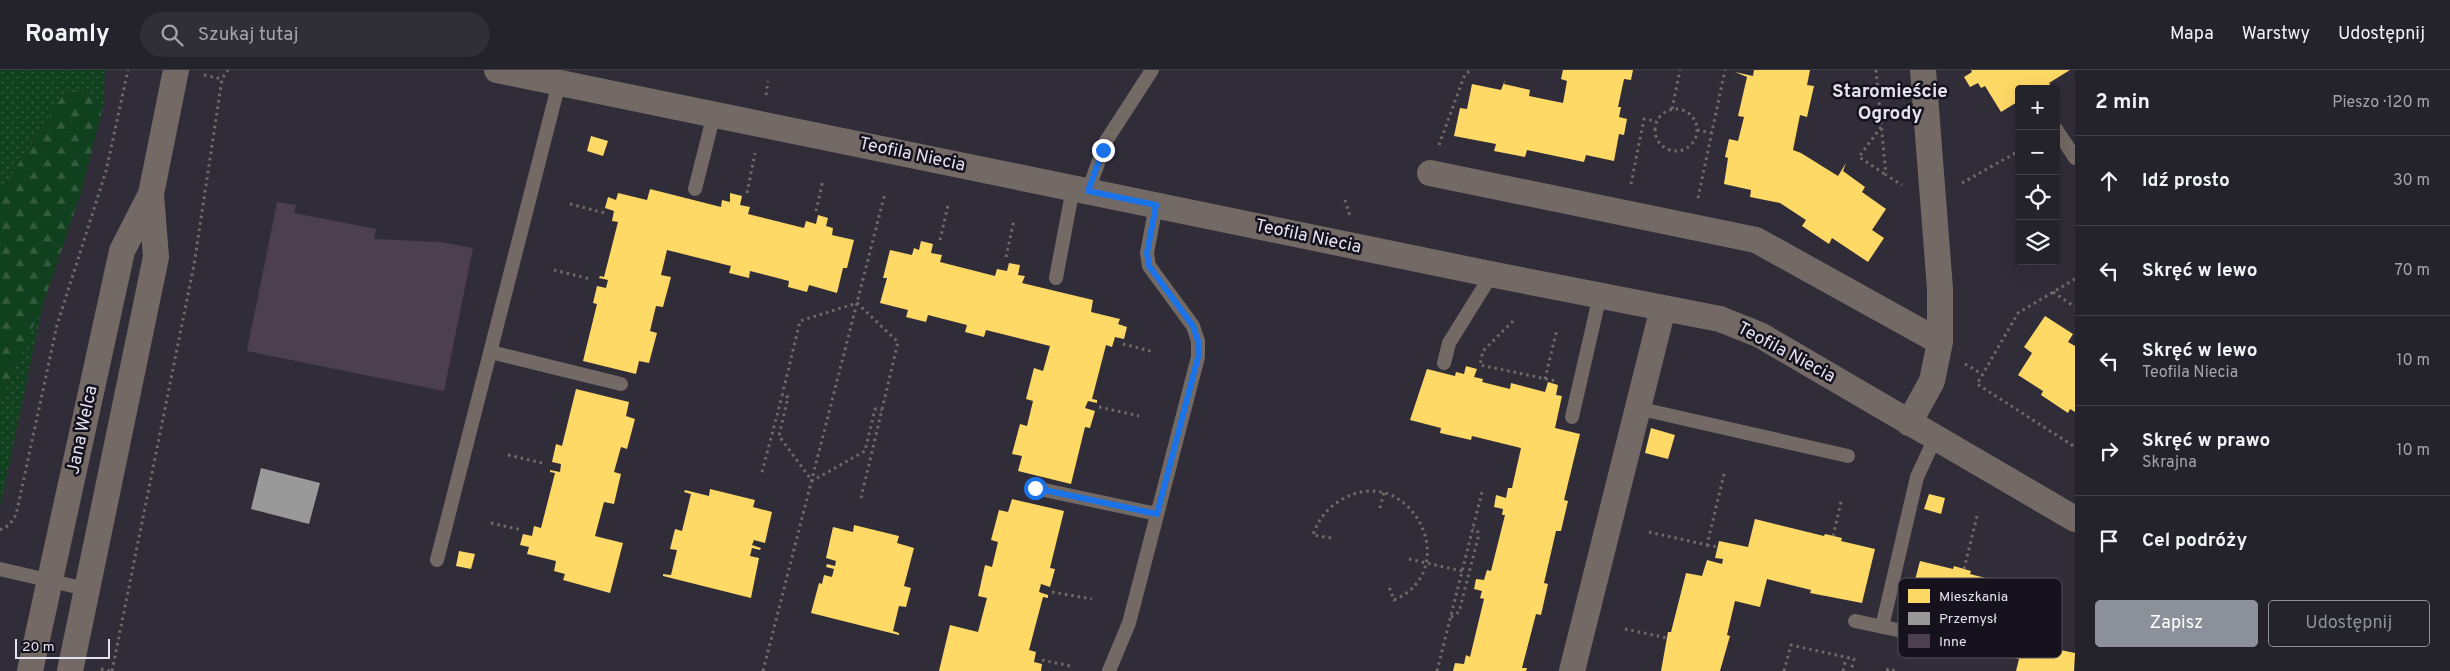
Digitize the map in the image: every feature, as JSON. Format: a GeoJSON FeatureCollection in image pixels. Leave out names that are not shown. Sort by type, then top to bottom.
{"type":"FeatureCollection","features":[{"type":"Feature","properties":{"kind":"street","name":"Jana Welca"},"geometry":{"type":"LineString","coordinates":[[30,671],[122,251],[151,194],[176,70]]}},
{"type":"Feature","properties":{"kind":"street","name":"Teofila Niecia"},"geometry":{"type":"LineString","coordinates":[[497,70],[1720,319],[1760,334],[1934,438],[2075,519]]}},
{"type":"Feature","properties":{"kind":"street"},"geometry":{"type":"LineString","coordinates":[[1909,423],[1932,381],[1940,342],[1940,289],[1923,70]]}},
{"type":"Feature","properties":{"kind":"street"},"geometry":{"type":"LineString","coordinates":[[1430,174],[1756,240],[1940,342]]}},
{"type":"Feature","properties":{"kind":"street","name":"Jana Welca"},"geometry":{"type":"LineString","coordinates":[[70,671],[156,257],[151,194]]}},
{"type":"Feature","properties":{"kind":"street"},"geometry":{"type":"LineString","coordinates":[[1572,671],[1663,308]]}},
{"type":"Feature","properties":{"kind":"lane"},"geometry":{"type":"LineString","coordinates":[[1056,278],[1080,190],[1106,141],[1152,70]]}},
{"type":"Feature","properties":{"kind":"lane"},"geometry":{"type":"LineString","coordinates":[[437,560],[559,83]]}},
{"type":"Feature","properties":{"kind":"lane"},"geometry":{"type":"LineString","coordinates":[[695,189],[714,114]]}},
{"type":"Feature","properties":{"kind":"lane"},"geometry":{"type":"LineString","coordinates":[[2057,130],[2075,158]]}},
{"type":"Feature","properties":{"kind":"lane"},"geometry":{"type":"LineString","coordinates":[[1109,671],[1129,623],[1198,357],[1198,341],[1193,326],[1149,266],[1147,253],[1156,205]]}},
{"type":"Feature","properties":{"kind":"lane"},"geometry":{"type":"LineString","coordinates":[[1444,363],[1449,343],[1492,274]]}},
{"type":"Feature","properties":{"kind":"lane"},"geometry":{"type":"LineString","coordinates":[[1572,417],[1600,295]]}},
{"type":"Feature","properties":{"kind":"lane"},"geometry":{"type":"LineString","coordinates":[[491,352],[621,384]]}},
{"type":"Feature","properties":{"kind":"lane"},"geometry":{"type":"LineString","coordinates":[[1637,408],[1848,456]]}},
{"type":"Feature","properties":{"kind":"lane"},"geometry":{"type":"LineString","coordinates":[[1882,627],[1917,477],[1934,438]]}},
{"type":"Feature","properties":{"kind":"lane"},"geometry":{"type":"LineString","coordinates":[[1035,488],[1157,514]]}},
{"type":"Feature","properties":{"kind":"lane"},"geometry":{"type":"LineString","coordinates":[[0,569],[86,589]]}},
{"type":"Feature","properties":{"kind":"lane"},"geometry":{"type":"LineString","coordinates":[[1855,621],[1898,630]]}},
{"type":"Feature","properties":{"kind":"path"},"geometry":{"type":"LineString","coordinates":[[0,530],[9,525],[16,515],[57,325],[106,171],[128,70]]}},
{"type":"Feature","properties":{"kind":"path"},"geometry":{"type":"LineString","coordinates":[[112,671],[194,264],[222,79],[228,70]]}},
{"type":"Feature","properties":{"kind":"path"},"geometry":{"type":"LineString","coordinates":[[1430,174],[1465,74],[1471,70]]}},
{"type":"Feature","properties":{"kind":"path"},"geometry":{"type":"LineString","coordinates":[[1672,109],[1680,70]]}},
{"type":"Feature","properties":{"kind":"path"},"geometry":{"type":"LineString","coordinates":[[1698,201],[1725,70]]}},
{"type":"Feature","properties":{"kind":"path"},"geometry":{"type":"LineString","coordinates":[[1672,109],[1679,109],[1688,113],[1695,120],[1697,130],[1695,140],[1689,148],[1679,152],[1669,151],[1661,146],[1655,138],[1656,121],[1662,113],[1672,109]]}},
{"type":"Feature","properties":{"kind":"path"},"geometry":{"type":"LineString","coordinates":[[1630,187],[1644,119],[1656,121]]}},
{"type":"Feature","properties":{"kind":"path"},"geometry":{"type":"LineString","coordinates":[[1881,126],[1859,157],[1886,175]]}},
{"type":"Feature","properties":{"kind":"path"},"geometry":{"type":"LineString","coordinates":[[1697,130],[1712,133]]}},
{"type":"Feature","properties":{"kind":"path"},"geometry":{"type":"LineString","coordinates":[[747,193],[756,150]]}},
{"type":"Feature","properties":{"kind":"path"},"geometry":{"type":"LineString","coordinates":[[1956,186],[2015,154]]}},
{"type":"Feature","properties":{"kind":"path"},"geometry":{"type":"LineString","coordinates":[[816,211],[823,180]]}},
{"type":"Feature","properties":{"kind":"path"},"geometry":{"type":"LineString","coordinates":[[763,671],[885,193]]}},
{"type":"Feature","properties":{"kind":"path"},"geometry":{"type":"LineString","coordinates":[[570,204],[605,213]]}},
{"type":"Feature","properties":{"kind":"path"},"geometry":{"type":"LineString","coordinates":[[940,240],[948,206]]}},
{"type":"Feature","properties":{"kind":"path"},"geometry":{"type":"LineString","coordinates":[[1006,257],[1014,220]]}},
{"type":"Feature","properties":{"kind":"path"},"geometry":{"type":"LineString","coordinates":[[554,270],[590,280]]}},
{"type":"Feature","properties":{"kind":"path"},"geometry":{"type":"LineString","coordinates":[[2075,279],[2018,313],[1978,384],[2075,448]]}},
{"type":"Feature","properties":{"kind":"path"},"geometry":{"type":"LineString","coordinates":[[2052,292],[2075,307]]}},
{"type":"Feature","properties":{"kind":"path"},"geometry":{"type":"LineString","coordinates":[[762,472],[800,321],[857,303]]}},
{"type":"Feature","properties":{"kind":"path"},"geometry":{"type":"LineString","coordinates":[[857,303],[898,342],[861,498]]}},
{"type":"Feature","properties":{"kind":"path"},"geometry":{"type":"LineString","coordinates":[[1513,321],[1483,351],[1480,365],[1560,382]]}},
{"type":"Feature","properties":{"kind":"path"},"geometry":{"type":"LineString","coordinates":[[1545,379],[1557,329]]}},
{"type":"Feature","properties":{"kind":"path"},"geometry":{"type":"LineString","coordinates":[[1123,344],[1154,352]]}},
{"type":"Feature","properties":{"kind":"path"},"geometry":{"type":"LineString","coordinates":[[782,396],[788,397],[779,436],[812,480]]}},
{"type":"Feature","properties":{"kind":"path"},"geometry":{"type":"LineString","coordinates":[[1099,407],[1138,416]]}},
{"type":"Feature","properties":{"kind":"path"},"geometry":{"type":"LineString","coordinates":[[812,480],[865,451],[874,409],[882,410]]}},
{"type":"Feature","properties":{"kind":"path"},"geometry":{"type":"LineString","coordinates":[[508,455],[546,464]]}},
{"type":"Feature","properties":{"kind":"path"},"geometry":{"type":"LineString","coordinates":[[1707,545],[1725,470]]}},
{"type":"Feature","properties":{"kind":"path"},"geometry":{"type":"LineString","coordinates":[[1437,671],[1484,488]]}},
{"type":"Feature","properties":{"kind":"path"},"geometry":{"type":"LineString","coordinates":[[1380,508],[1384,492]]}},
{"type":"Feature","properties":{"kind":"path"},"geometry":{"type":"LineString","coordinates":[[1330,538],[1313,535],[1321,517],[1332,505],[1357,493],[1384,492],[1405,503],[1421,522],[1426,539],[1425,563],[1416,584],[1406,594],[1394,600],[1389,587]]}},
{"type":"Feature","properties":{"kind":"path"},"geometry":{"type":"LineString","coordinates":[[1833,536],[1842,498]]}},
{"type":"Feature","properties":{"kind":"path"},"geometry":{"type":"LineString","coordinates":[[1964,569],[1978,512]]}},
{"type":"Feature","properties":{"kind":"path"},"geometry":{"type":"LineString","coordinates":[[491,523],[522,530]]}},
{"type":"Feature","properties":{"kind":"path"},"geometry":{"type":"LineString","coordinates":[[1451,617],[1459,612],[1461,605],[1478,538],[1478,532],[1474,528]]}},
{"type":"Feature","properties":{"kind":"path"},"geometry":{"type":"LineString","coordinates":[[1649,532],[1718,548]]}},
{"type":"Feature","properties":{"kind":"path"},"geometry":{"type":"LineString","coordinates":[[1409,559],[1462,571]]}},
{"type":"Feature","properties":{"kind":"path"},"geometry":{"type":"LineString","coordinates":[[1052,592],[1092,599]]}},
{"type":"Feature","properties":{"kind":"path"},"geometry":{"type":"LineString","coordinates":[[1624,629],[1667,638]]}},
{"type":"Feature","properties":{"kind":"path"},"geometry":{"type":"LineString","coordinates":[[1784,671],[1791,644],[1854,659],[1851,671]]}},
{"type":"Feature","properties":{"kind":"path"},"geometry":{"type":"LineString","coordinates":[[1843,671],[1846,658]]}},
{"type":"Feature","properties":{"kind":"path"},"geometry":{"type":"LineString","coordinates":[[1042,660],[1070,666]]}},
{"type":"Feature","properties":{"kind":"path"},"geometry":{"type":"LineString","coordinates":[[1887,671],[1888,669],[1896,671]]}},
{"type":"Feature","properties":{"kind":"green space"},"geometry":{"type":"Polygon","coordinates":[[[0,70],[105,70],[103,107],[84,92],[67,89],[0,192],[0,70]]]}},
{"type":"Feature","properties":{"kind":"green space"},"geometry":{"type":"Polygon","coordinates":[[[67,89],[84,92],[103,107],[81,193],[43,304],[0,403],[0,192],[67,89]]]}},
{"type":"Feature","properties":{"kind":"green space"},"geometry":{"type":"Polygon","coordinates":[[[43,304],[0,507],[0,403],[43,304]]]}},
{"type":"Feature","properties":{"kind":"building: Mieszkania"},"geometry":{"type":"Polygon","coordinates":[[[1563,70],[1633,70],[1631,80],[1624,79],[1618,107],[1621,107],[1619,117],[1627,119],[1624,135],[1619,134],[1614,161],[1586,155],[1584,162],[1527,150],[1525,157],[1494,151],[1496,144],[1454,136],[1460,108],[1467,109],[1472,84],[1501,90],[1505,80],[1504,84],[1530,90],[1529,96],[1563,103],[1567,81],[1561,79],[1563,70]]]}},
{"type":"Feature","properties":{"kind":"building: Mieszkania"},"geometry":{"type":"Polygon","coordinates":[[[1754,70],[1810,70],[1807,85],[1814,86],[1807,117],[1800,115],[1793,150],[1838,176],[1846,163],[1843,171],[1865,187],[1862,192],[1886,209],[1872,230],[1884,238],[1868,262],[1832,238],[1829,244],[1802,226],[1806,220],[1780,203],[1750,197],[1751,190],[1724,184],[1728,158],[1725,157],[1729,139],[1738,141],[1744,117],[1738,116],[1747,77],[1735,72],[1753,76],[1754,70]]]}},
{"type":"Feature","properties":{"kind":"building: Mieszkania"},"geometry":{"type":"Polygon","coordinates":[[[1971,70],[2070,70],[2049,83],[2050,85],[2015,85],[2015,103],[2001,112],[1985,86],[1981,88],[1978,83],[1970,87],[1964,77],[1972,72],[1971,70]]]}},
{"type":"Feature","properties":{"kind":"building: Mieszkania"},"geometry":{"type":"Polygon","coordinates":[[[591,136],[608,141],[603,156],[587,151],[591,136]]]}},
{"type":"Feature","properties":{"kind":"building: Mieszkania"},"geometry":{"type":"Polygon","coordinates":[[[650,189],[721,207],[722,200],[730,202],[730,193],[742,196],[740,205],[750,207],[748,214],[804,228],[806,221],[816,224],[818,215],[828,218],[826,226],[833,228],[832,235],[854,240],[847,268],[843,268],[837,293],[809,285],[807,292],[788,287],[789,281],[750,271],[749,278],[729,273],[731,266],[667,250],[661,275],[671,277],[663,307],[656,306],[650,331],[657,333],[649,363],[639,361],[636,374],[583,361],[597,304],[593,303],[597,286],[606,288],[608,280],[599,278],[600,276],[604,277],[618,222],[612,221],[614,211],[605,208],[608,197],[616,200],[618,193],[647,200],[650,189]]]}},
{"type":"Feature","properties":{"kind":"building: Mieszkania"},"geometry":{"type":"Polygon","coordinates":[[[921,241],[933,244],[931,253],[942,255],[940,262],[995,276],[997,269],[1007,271],[1009,263],[1020,265],[1018,275],[1025,276],[1022,283],[1093,300],[1091,312],[1120,319],[1118,324],[1127,327],[1124,339],[1115,337],[1112,347],[1106,345],[1092,399],[1097,400],[1097,403],[1088,401],[1085,408],[1095,411],[1090,428],[1085,427],[1071,484],[1018,471],[1022,456],[1012,454],[1020,424],[1027,426],[1033,401],[1026,399],[1034,368],[1043,371],[1050,346],[986,330],[984,337],[965,332],[967,325],[928,315],[926,322],[906,317],[908,310],[880,303],[887,278],[883,278],[890,250],[912,255],[914,248],[919,250],[921,241]]]}},
{"type":"Feature","properties":{"kind":"building: Mieszkania"},"geometry":{"type":"Polygon","coordinates":[[[2045,316],[2073,334],[2068,342],[2075,346],[2075,412],[2070,409],[2068,413],[2041,395],[2043,391],[2018,375],[2032,353],[2024,347],[2045,316]]]}},
{"type":"Feature","properties":{"kind":"building: Mieszkania"},"geometry":{"type":"Polygon","coordinates":[[[1466,366],[1477,369],[1474,377],[1483,379],[1482,382],[1510,389],[1511,383],[1545,392],[1548,382],[1558,385],[1556,395],[1562,396],[1555,428],[1580,434],[1564,500],[1568,501],[1561,531],[1556,531],[1544,583],[1548,584],[1541,615],[1536,614],[1522,668],[1527,668],[1526,671],[1453,671],[1455,663],[1464,664],[1466,655],[1470,657],[1484,599],[1480,598],[1482,591],[1474,589],[1476,579],[1484,580],[1487,570],[1491,571],[1505,515],[1502,515],[1503,509],[1494,507],[1496,495],[1506,498],[1508,488],[1512,488],[1521,448],[1472,436],[1471,440],[1440,433],[1441,428],[1410,420],[1427,369],[1455,376],[1456,372],[1464,374],[1466,366]]]}},
{"type":"Feature","properties":{"kind":"building: Mieszkania"},"geometry":{"type":"Polygon","coordinates":[[[576,389],[629,402],[626,416],[635,419],[627,449],[621,447],[614,472],[621,474],[614,504],[604,502],[595,536],[623,543],[610,593],[563,580],[565,574],[554,571],[556,561],[527,554],[529,547],[520,545],[523,534],[532,536],[534,526],[541,528],[555,473],[550,472],[550,470],[560,472],[561,464],[552,462],[556,444],[562,446],[576,389]]]}},
{"type":"Feature","properties":{"kind":"building: Mieszkania"},"geometry":{"type":"Polygon","coordinates":[[[1651,428],[1675,435],[1668,459],[1645,453],[1651,428]]]}},
{"type":"Feature","properties":{"kind":"building: Mieszkania"},"geometry":{"type":"Polygon","coordinates":[[[710,489],[755,500],[753,507],[772,512],[765,543],[754,540],[752,545],[761,548],[760,550],[752,548],[750,556],[759,558],[751,598],[663,576],[663,574],[671,575],[677,550],[670,549],[675,529],[682,531],[691,494],[684,492],[685,490],[709,496],[710,489]]]}},
{"type":"Feature","properties":{"kind":"building: Mieszkania"},"geometry":{"type":"Polygon","coordinates":[[[1929,494],[1945,498],[1941,514],[1924,509],[1929,494]]]}},
{"type":"Feature","properties":{"kind":"building: Mieszkania"},"geometry":{"type":"Polygon","coordinates":[[[1012,499],[1064,511],[1050,568],[1055,569],[1050,587],[1041,584],[1039,592],[1048,595],[1048,598],[1043,597],[1029,650],[1036,652],[1034,662],[1042,664],[1041,671],[939,671],[950,625],[978,632],[987,598],[978,596],[985,565],[992,567],[998,542],[991,540],[999,510],[1008,512],[1012,499]]]}},
{"type":"Feature","properties":{"kind":"building: Mieszkania"},"geometry":{"type":"Polygon","coordinates":[[[1755,519],[1824,536],[1825,534],[1842,538],[1841,541],[1875,549],[1862,603],[1810,593],[1811,590],[1767,579],[1760,607],[1735,601],[1727,635],[1730,636],[1720,671],[1661,671],[1668,632],[1671,632],[1686,573],[1702,576],[1707,560],[1722,564],[1723,559],[1715,558],[1719,541],[1748,547],[1755,519]]]}},
{"type":"Feature","properties":{"kind":"building: Mieszkania"},"geometry":{"type":"Polygon","coordinates":[[[854,525],[899,536],[897,543],[914,548],[904,586],[911,588],[906,607],[899,606],[893,631],[899,633],[899,635],[811,613],[819,583],[822,584],[824,575],[832,577],[834,569],[826,567],[827,564],[835,566],[836,561],[826,558],[833,527],[853,532],[854,525]]]}},
{"type":"Feature","properties":{"kind":"building: Mieszkania"},"geometry":{"type":"Polygon","coordinates":[[[459,551],[475,554],[471,569],[456,566],[459,551]]]}},
{"type":"Feature","properties":{"kind":"building: Mieszkania"},"geometry":{"type":"Polygon","coordinates":[[[1920,561],[1953,569],[1954,566],[1971,571],[1970,574],[1986,578],[1916,578],[1920,561]]]}},
{"type":"Feature","properties":{"kind":"building: Mieszkania"},"geometry":{"type":"Polygon","coordinates":[[[2062,650],[2075,653],[2074,671],[2016,671],[2019,659],[2015,658],[2062,658],[2062,650]]]}},
{"type":"Feature","properties":{"kind":"building: Przemysł"},"geometry":{"type":"Polygon","coordinates":[[[261,468],[320,483],[309,524],[251,509],[261,468]]]}},
{"type":"Feature","properties":{"kind":"building: Inne"},"geometry":{"type":"Polygon","coordinates":[[[277,202],[296,205],[294,213],[376,229],[374,239],[440,242],[473,248],[444,391],[247,351],[277,202]]]}},
{"type":"Feature","properties":{"kind":"district","name":"Staromieście Ogrody"},"geometry":{"type":"Point","coordinates":[1890,103]}},
{"type":"Feature","properties":{"kind":"route"},"geometry":{"type":"LineString","coordinates":[[1035,488],[1157,514],[1198,357],[1198,341],[1193,326],[1149,266],[1147,253],[1156,205],[1088,191],[1103,150]]}}]}
